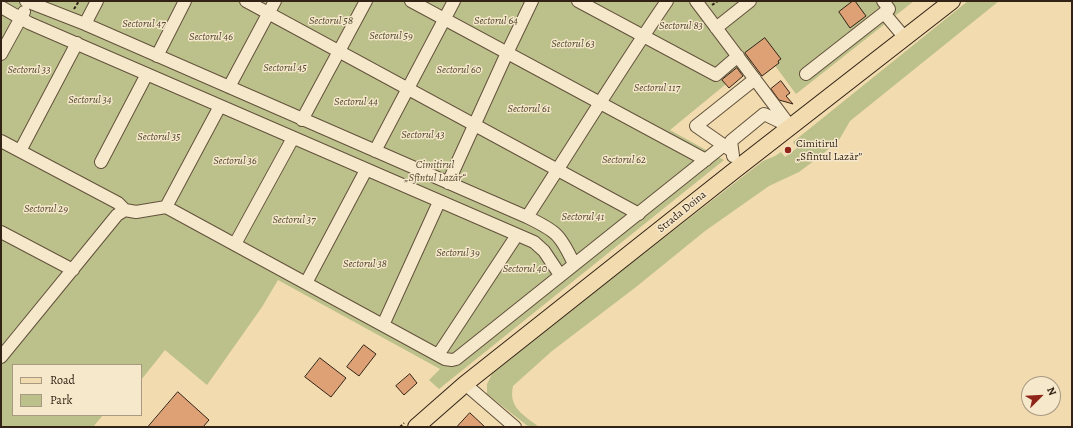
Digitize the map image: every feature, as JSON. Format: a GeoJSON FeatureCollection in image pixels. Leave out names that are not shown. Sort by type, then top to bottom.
{"type":"FeatureCollection","features":[{"type":"Feature","properties":{"kind":"main road","name":"Strada Doina"},"geometry":{"type":"LineString","coordinates":[[416,427],[465,384],[790,126],[952,1]]}},
{"type":"Feature","properties":{"kind":"street"},"geometry":{"type":"LineString","coordinates":[[85,24],[97,1]]}},
{"type":"Feature","properties":{"kind":"street"},"geometry":{"type":"LineString","coordinates":[[157,56],[185,1]]}},
{"type":"Feature","properties":{"kind":"street"},"geometry":{"type":"LineString","coordinates":[[246,1],[639,214]]}},
{"type":"Feature","properties":{"kind":"street"},"geometry":{"type":"LineString","coordinates":[[229,87],[275,1]]}},
{"type":"Feature","properties":{"kind":"street"},"geometry":{"type":"LineString","coordinates":[[302,120],[366,1]]}},
{"type":"Feature","properties":{"kind":"street"},"geometry":{"type":"LineString","coordinates":[[411,1],[706,160]]}},
{"type":"Feature","properties":{"kind":"street"},"geometry":{"type":"LineString","coordinates":[[375,151],[454,1]]}},
{"type":"Feature","properties":{"kind":"street"},"geometry":{"type":"LineString","coordinates":[[448,183],[532,1]]}},
{"type":"Feature","properties":{"kind":"street"},"geometry":{"type":"LineString","coordinates":[[578,1],[716,75],[738,56]]}},
{"type":"Feature","properties":{"kind":"street"},"geometry":{"type":"LineString","coordinates":[[527,217],[667,1]]}},
{"type":"Feature","properties":{"kind":"street"},"geometry":{"type":"LineString","coordinates":[[696,1],[790,126]]}},
{"type":"Feature","properties":{"kind":"street"},"geometry":{"type":"LineString","coordinates":[[716,28],[750,1]]}},
{"type":"Feature","properties":{"kind":"street"},"geometry":{"type":"LineString","coordinates":[[1,54],[29,2],[85,24],[527,217],[557,234],[574,264]]}},
{"type":"Feature","properties":{"kind":"street"},"geometry":{"type":"LineString","coordinates":[[806,74],[888,6],[904,38]]}},
{"type":"Feature","properties":{"kind":"street"},"geometry":{"type":"LineString","coordinates":[[3,7],[21,18],[76,43],[540,246],[560,275]]}},
{"type":"Feature","properties":{"kind":"street"},"geometry":{"type":"LineString","coordinates":[[20,151],[76,43]]}},
{"type":"Feature","properties":{"kind":"street"},"geometry":{"type":"LineString","coordinates":[[101,162],[147,74]]}},
{"type":"Feature","properties":{"kind":"street"},"geometry":{"type":"LineString","coordinates":[[735,170],[728,148],[696,126],[755,79]]}},
{"type":"Feature","properties":{"kind":"street"},"geometry":{"type":"LineString","coordinates":[[166,207],[220,106]]}},
{"type":"Feature","properties":{"kind":"street"},"geometry":{"type":"LineString","coordinates":[[1,141],[118,203],[125,210],[136,212],[166,207],[449,360],[456,359],[706,160],[728,148],[731,141],[764,114],[790,126]]}},
{"type":"Feature","properties":{"kind":"street"},"geometry":{"type":"LineString","coordinates":[[235,244],[293,138]]}},
{"type":"Feature","properties":{"kind":"street"},"geometry":{"type":"LineString","coordinates":[[306,283],[366,170]]}},
{"type":"Feature","properties":{"kind":"street"},"geometry":{"type":"LineString","coordinates":[[383,325],[439,202]]}},
{"type":"Feature","properties":{"kind":"street"},"geometry":{"type":"LineString","coordinates":[[1,357],[117,215],[125,210]]}},
{"type":"Feature","properties":{"kind":"street"},"geometry":{"type":"LineString","coordinates":[[1,232],[73,270]]}},
{"type":"Feature","properties":{"kind":"street"},"geometry":{"type":"LineString","coordinates":[[438,355],[517,235]]}},
{"type":"Feature","properties":{"kind":"street"},"geometry":{"type":"LineString","coordinates":[[465,384],[515,427]]}},
{"type":"Feature","properties":{"kind":"green space","name":"Cimitirul „Sfîntul Lazăr“"},"geometry":{"type":"Polygon","coordinates":[[[1,1],[914,1],[796,94],[765,52],[670,130],[724,160],[439,389],[429,380],[440,369],[278,280],[262,307],[207,385],[165,350],[142,379],[142,364],[12,364],[12,416],[102,416],[93,427],[1,427],[1,1]]]}},
{"type":"Feature","properties":{"kind":"green space"},"geometry":{"type":"Polygon","coordinates":[[[968,1],[999,1],[850,121],[839,140],[819,157],[799,172],[769,186],[705,231],[636,287],[552,351],[513,386],[513,400],[518,410],[539,427],[529,427],[487,394],[487,384],[492,374],[763,161],[781,152],[785,157],[797,148],[793,142],[968,1]]]}},
{"type":"Feature","properties":{"kind":"building"},"geometry":{"type":"Polygon","coordinates":[[[855,1],[866,16],[850,28],[839,12],[855,1]]]}},
{"type":"Feature","properties":{"kind":"building"},"geometry":{"type":"Polygon","coordinates":[[[765,38],[781,59],[778,61],[779,63],[762,76],[745,53],[765,38]]]}},
{"type":"Feature","properties":{"kind":"building"},"geometry":{"type":"Polygon","coordinates":[[[737,68],[743,76],[729,88],[722,80],[737,68]]]}},
{"type":"Feature","properties":{"kind":"building"},"geometry":{"type":"Polygon","coordinates":[[[781,81],[790,93],[786,96],[793,104],[779,100],[771,89],[781,81]]]}},
{"type":"Feature","properties":{"kind":"building"},"geometry":{"type":"Polygon","coordinates":[[[364,345],[376,354],[359,376],[347,367],[364,345]]]}},
{"type":"Feature","properties":{"kind":"building"},"geometry":{"type":"Polygon","coordinates":[[[320,358],[346,378],[331,397],[305,377],[320,358]]]}},
{"type":"Feature","properties":{"kind":"building"},"geometry":{"type":"Polygon","coordinates":[[[410,374],[417,383],[404,395],[396,386],[410,374]]]}},
{"type":"Feature","properties":{"kind":"building"},"geometry":{"type":"Polygon","coordinates":[[[178,392],[209,420],[203,427],[148,427],[178,392]]]}},
{"type":"Feature","properties":{"kind":"building"},"geometry":{"type":"Polygon","coordinates":[[[470,413],[485,427],[457,427],[470,413]]]}},
{"type":"Feature","properties":{"kind":"place","name":"Cimitirul „Sfîntul Lazăr”"},"geometry":{"type":"Point","coordinates":[788,150]}},
{"type":"Feature","properties":{"kind":"park label","name":"Sectorul 58"},"geometry":{"type":"Point","coordinates":[331,21]}},
{"type":"Feature","properties":{"kind":"park label","name":"Sectorul 64"},"geometry":{"type":"Point","coordinates":[496,21]}},
{"type":"Feature","properties":{"kind":"park label","name":"Sectorul 47"},"geometry":{"type":"Point","coordinates":[144,24]}},
{"type":"Feature","properties":{"kind":"park label","name":"Sectorul 83"},"geometry":{"type":"Point","coordinates":[681,26]}},
{"type":"Feature","properties":{"kind":"park label","name":"Sectorul 59"},"geometry":{"type":"Point","coordinates":[391,36]}},
{"type":"Feature","properties":{"kind":"park label","name":"Sectorul 46"},"geometry":{"type":"Point","coordinates":[211,37]}},
{"type":"Feature","properties":{"kind":"park label","name":"Sectorul 63"},"geometry":{"type":"Point","coordinates":[573,44]}},
{"type":"Feature","properties":{"kind":"park label","name":"Sectorul 45"},"geometry":{"type":"Point","coordinates":[285,68]}},
{"type":"Feature","properties":{"kind":"park label","name":"Sectorul 33"},"geometry":{"type":"Point","coordinates":[29,70]}},
{"type":"Feature","properties":{"kind":"park label","name":"Sectorul 60"},"geometry":{"type":"Point","coordinates":[459,70]}},
{"type":"Feature","properties":{"kind":"park label","name":"Sectorul 117"},"geometry":{"type":"Point","coordinates":[657,88]}},
{"type":"Feature","properties":{"kind":"park label","name":"Sectorul 34"},"geometry":{"type":"Point","coordinates":[90,100]}},
{"type":"Feature","properties":{"kind":"park label","name":"Sectorul 44"},"geometry":{"type":"Point","coordinates":[356,102]}},
{"type":"Feature","properties":{"kind":"park label","name":"Sectorul 61"},"geometry":{"type":"Point","coordinates":[529,109]}},
{"type":"Feature","properties":{"kind":"park label","name":"Sectorul 43"},"geometry":{"type":"Point","coordinates":[423,135]}},
{"type":"Feature","properties":{"kind":"park label","name":"Sectorul 35"},"geometry":{"type":"Point","coordinates":[159,137]}},
{"type":"Feature","properties":{"kind":"park label","name":"Sectorul 62"},"geometry":{"type":"Point","coordinates":[624,160]}},
{"type":"Feature","properties":{"kind":"park label","name":"Sectorul 36"},"geometry":{"type":"Point","coordinates":[235,161]}},
{"type":"Feature","properties":{"kind":"park label","name":"Sectorul 29"},"geometry":{"type":"Point","coordinates":[46,209]}},
{"type":"Feature","properties":{"kind":"park label","name":"Sectorul 41"},"geometry":{"type":"Point","coordinates":[583,217]}},
{"type":"Feature","properties":{"kind":"park label","name":"Sectorul 37"},"geometry":{"type":"Point","coordinates":[294,220]}},
{"type":"Feature","properties":{"kind":"park label","name":"Sectorul 39"},"geometry":{"type":"Point","coordinates":[458,253]}},
{"type":"Feature","properties":{"kind":"park label","name":"Sectorul 38"},"geometry":{"type":"Point","coordinates":[365,264]}},
{"type":"Feature","properties":{"kind":"park label","name":"Sectorul 40"},"geometry":{"type":"Point","coordinates":[525,269]}}]}
